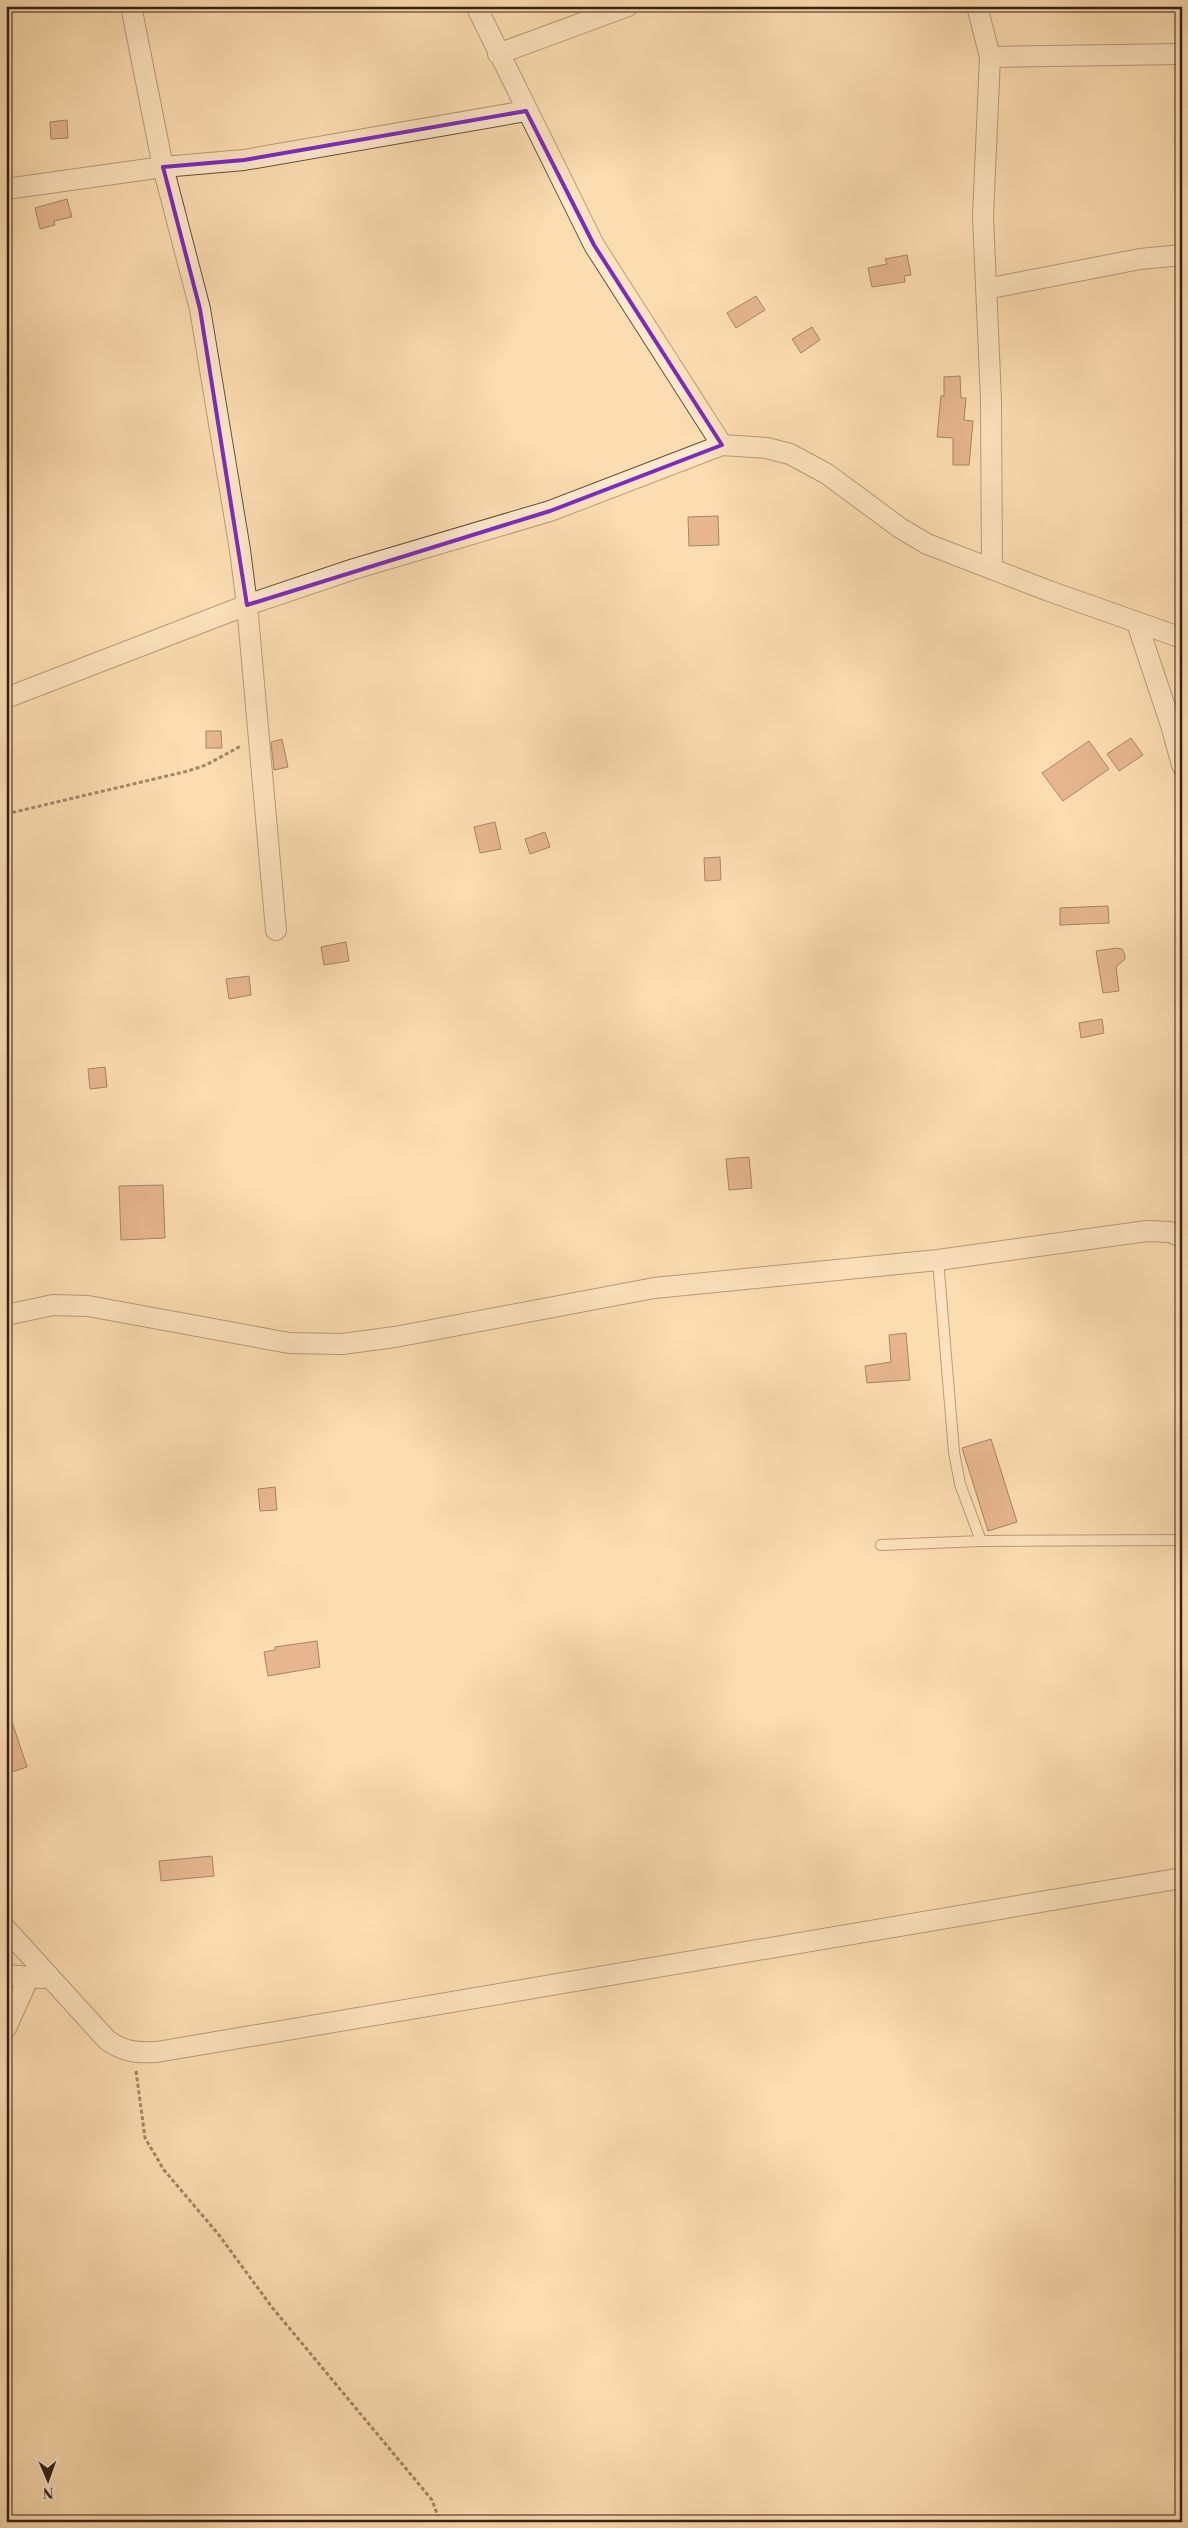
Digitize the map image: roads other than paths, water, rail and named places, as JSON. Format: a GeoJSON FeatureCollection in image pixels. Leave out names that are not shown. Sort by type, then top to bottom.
{"type":"FeatureCollection","features":[{"type":"Feature","properties":{"kind":"street"},"geometry":{"type":"LineString","coordinates":[[131,6],[163,166],[200,309],[247,605],[276,930]]}},
{"type":"Feature","properties":{"kind":"street"},"geometry":{"type":"LineString","coordinates":[[476,6],[526,111],[594,245],[722,445]]}},
{"type":"Feature","properties":{"kind":"street"},"geometry":{"type":"LineString","coordinates":[[498,54],[628,6]]}},
{"type":"Feature","properties":{"kind":"street"},"geometry":{"type":"LineString","coordinates":[[977,6],[990,57],[983,207],[991,400],[992,569]]}},
{"type":"Feature","properties":{"kind":"street"},"geometry":{"type":"LineString","coordinates":[[990,57],[1182,54]]}},
{"type":"Feature","properties":{"kind":"street"},"geometry":{"type":"LineString","coordinates":[[6,189],[163,166],[244,160],[526,111]]}},
{"type":"Feature","properties":{"kind":"street"},"geometry":{"type":"LineString","coordinates":[[986,288],[1140,259],[1182,255]]}},
{"type":"Feature","properties":{"kind":"street"},"geometry":{"type":"LineString","coordinates":[[6,698],[247,605],[354,569],[550,511],[722,445],[767,448],[790,454],[827,474],[900,528],[927,544],[1182,638]]}},
{"type":"Feature","properties":{"kind":"street"},"geometry":{"type":"LineString","coordinates":[[1137,623],[1171,724],[1182,765]]}},
{"type":"Feature","properties":{"kind":"street"},"geometry":{"type":"LineString","coordinates":[[6,1315],[53,1305],[88,1306],[289,1343],[342,1344],[395,1337],[654,1288],[938,1260],[1147,1231],[1170,1232],[1182,1237]]}},
{"type":"Feature","properties":{"kind":"street"},"geometry":{"type":"LineString","coordinates":[[6,1929],[107,2040],[119,2048],[135,2053],[167,2050],[1182,1878]]}},
{"type":"Feature","properties":{"kind":"street"},"geometry":{"type":"LineString","coordinates":[[6,1975],[50,1978]]}},
{"type":"Feature","properties":{"kind":"street"},"geometry":{"type":"LineString","coordinates":[[6,2028],[30,1977]]}},
{"type":"Feature","properties":{"kind":"lane"},"geometry":{"type":"LineString","coordinates":[[938,1260],[954,1452],[960,1484],[980,1541]]}},
{"type":"Feature","properties":{"kind":"lane"},"geometry":{"type":"LineString","coordinates":[[880,1545],[980,1541],[1182,1540]]}}]}
